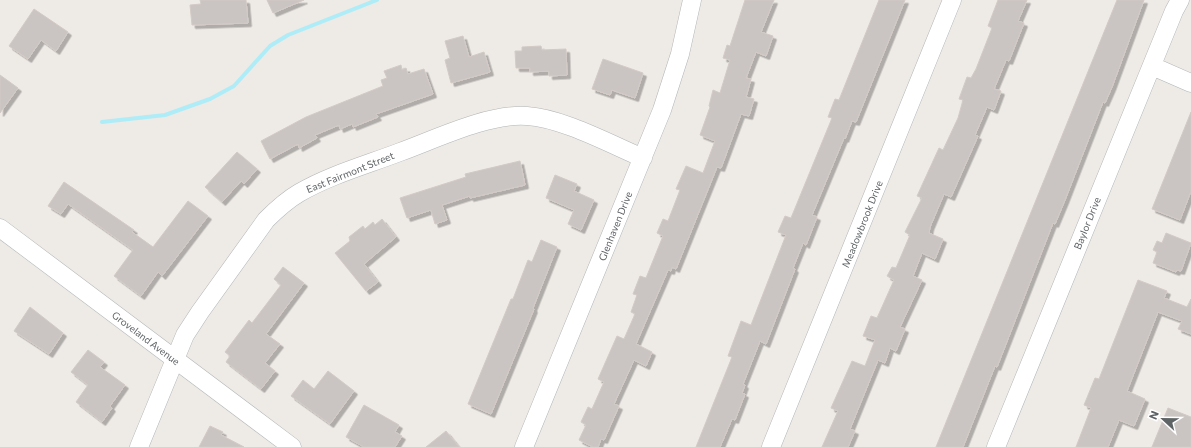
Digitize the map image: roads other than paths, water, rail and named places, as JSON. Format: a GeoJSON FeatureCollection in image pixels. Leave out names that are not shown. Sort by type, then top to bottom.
{"type":"FeatureCollection","features":[{"type":"Feature","properties":{"kind":"street","name":"Glenhaven Drive"},"geometry":{"type":"LineString","coordinates":[[524,447],[644,158],[672,82],[692,0]]}},
{"type":"Feature","properties":{"kind":"street","name":"Meadowbrook Drive"},"geometry":{"type":"LineString","coordinates":[[771,447],[952,0]]}},
{"type":"Feature","properties":{"kind":"street","name":"Baylor Drive"},"geometry":{"type":"LineString","coordinates":[[996,447],[1174,10],[1180,0]]}},
{"type":"Feature","properties":{"kind":"street"},"geometry":{"type":"LineString","coordinates":[[1152,66],[1191,82]]}},
{"type":"Feature","properties":{"kind":"street","name":"East Fairmont Street"},"geometry":{"type":"LineString","coordinates":[[139,447],[185,335],[266,220],[294,196],[328,179],[483,122],[514,116],[527,116],[552,120],[644,158]]}},
{"type":"Feature","properties":{"kind":"street","name":"Groveland Avenue"},"geometry":{"type":"LineString","coordinates":[[0,228],[292,447]]}},
{"type":"Feature","properties":{"kind":"waterway"},"geometry":{"type":"LineString","coordinates":[[102,122],[165,115],[210,99],[234,86],[270,46],[288,35],[377,0]]}}]}
